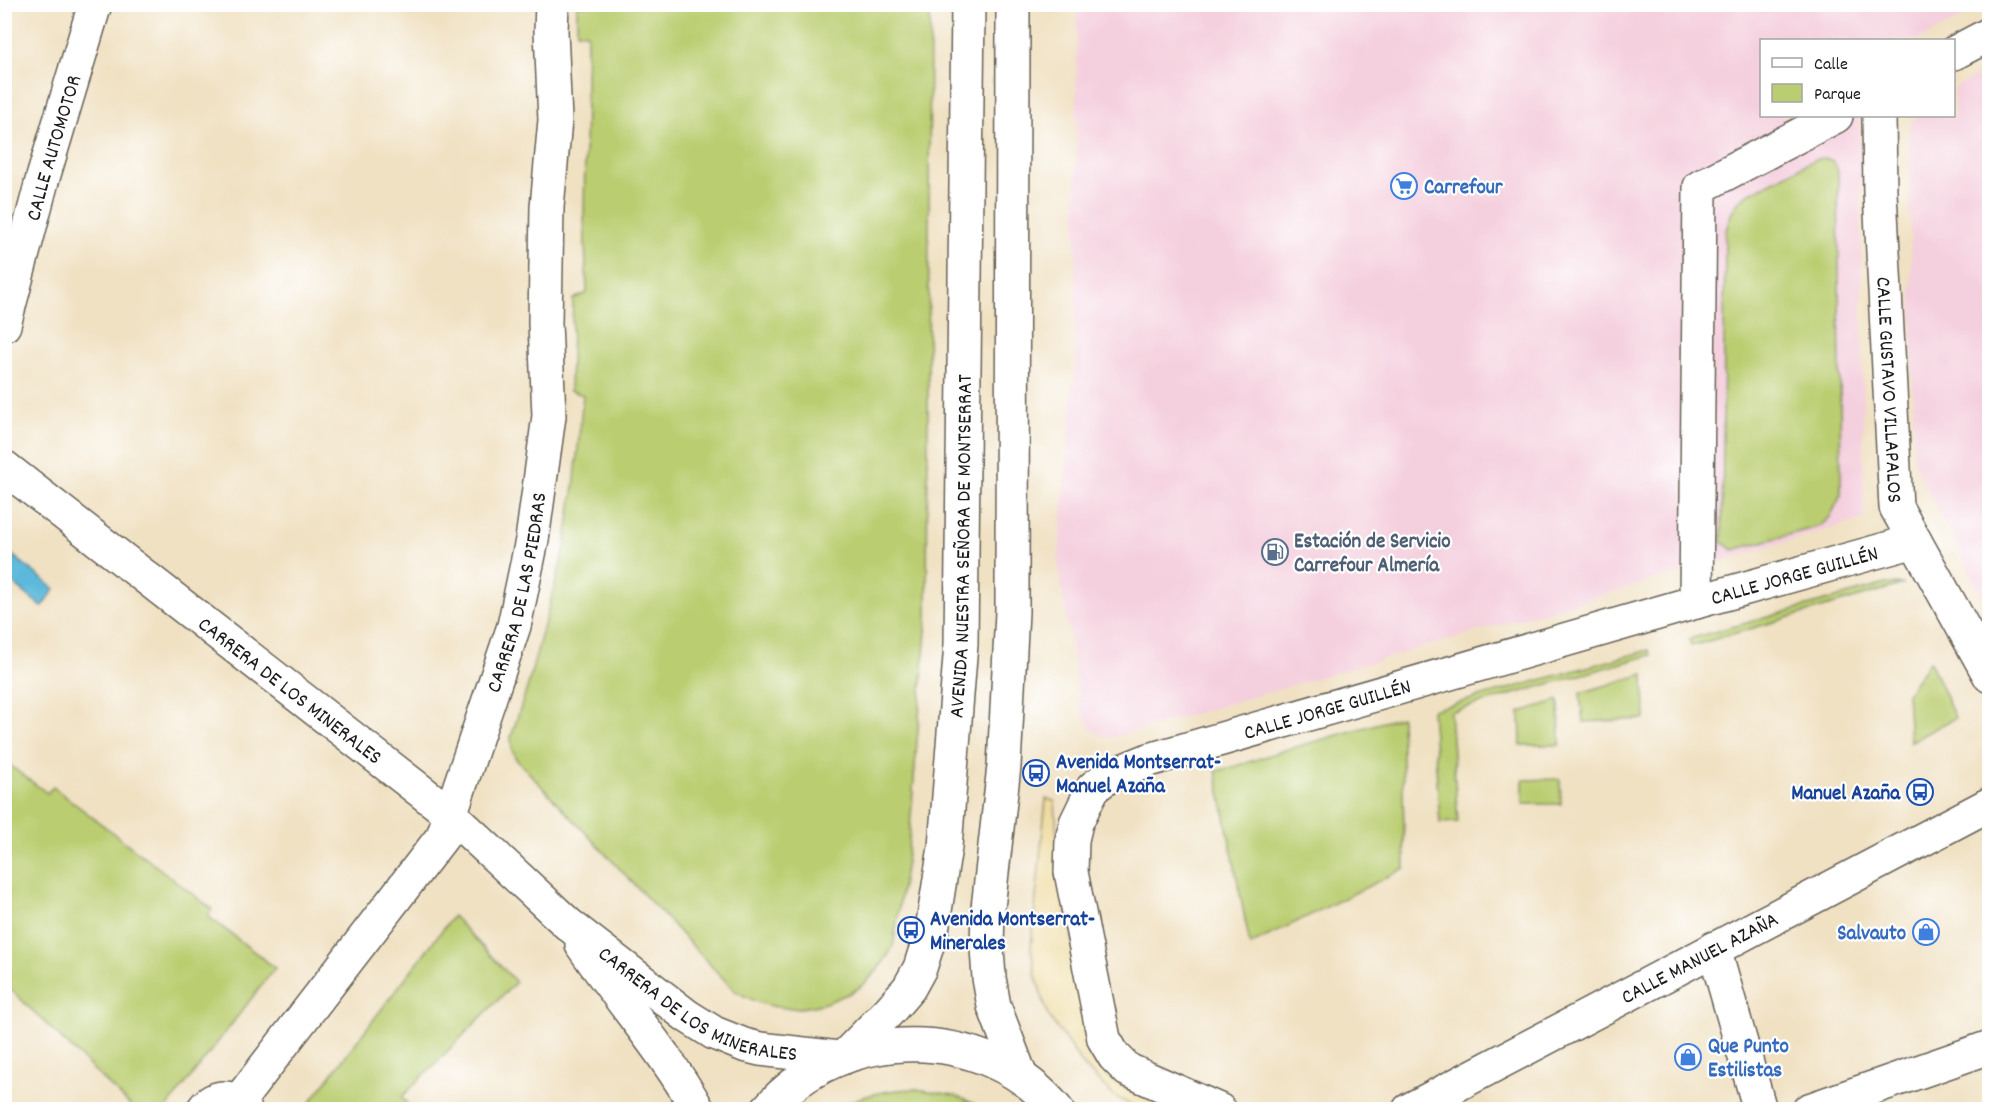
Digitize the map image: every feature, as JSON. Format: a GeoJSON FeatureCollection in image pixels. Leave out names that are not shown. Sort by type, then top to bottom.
{"type":"FeatureCollection","features":[{"type":"Feature","properties":{"kind":"street","name":"CALLE AUTOMOTOR"},"geometry":{"type":"LineString","coordinates":[[4,325],[42,182],[95,4]]}},
{"type":"Feature","properties":{"kind":"street","name":"CARRERA DE LAS PIEDRAS"},"geometry":{"type":"LineString","coordinates":[[203,1110],[212,1100],[220,1098],[228,1098],[242,1106],[443,836],[514,626],[532,540],[549,416],[546,323],[547,207],[555,120],[552,4]]}},
{"type":"Feature","properties":{"kind":"street","name":"AVENIDA NUESTRA SEÑORA DE MONTSERRAT"},"geometry":{"type":"LineString","coordinates":[[842,1057],[890,1010],[909,988],[920,968],[932,930],[945,847],[961,644],[968,4]]}},
{"type":"Feature","properties":{"kind":"street"},"geometry":{"type":"LineString","coordinates":[[1013,4],[1012,612],[1004,766],[988,909],[987,948],[994,1006],[1021,1077]]}},
{"type":"Feature","properties":{"kind":"street"},"geometry":{"type":"LineString","coordinates":[[1955,52],[1989,34]]}},
{"type":"Feature","properties":{"kind":"street"},"geometry":{"type":"LineString","coordinates":[[1696,602],[1700,187],[1834,117]]}},
{"type":"Feature","properties":{"kind":"street","name":"CALLE GUSTAVO VILLAPALOS"},"geometry":{"type":"LineString","coordinates":[[1879,117],[1880,193],[1896,507],[1989,676]]}},
{"type":"Feature","properties":{"kind":"street","name":"CARRERA DE LOS MINERALES"},"geometry":{"type":"LineString","coordinates":[[4,467],[449,813],[568,924],[687,1016],[714,1033],[759,1049],[842,1057]]}},
{"type":"Feature","properties":{"kind":"street","name":"CALLE JORGE GUILLÉN"},"geometry":{"type":"LineString","coordinates":[[1219,1110],[1128,1070],[1114,1056],[1104,1039],[1071,872],[1072,840],[1093,788],[1107,777],[1149,760],[1915,541]]}},
{"type":"Feature","properties":{"kind":"street","name":"CALLE MANUEL AZAÑA"},"geometry":{"type":"LineString","coordinates":[[1409,1110],[1989,804]]}},
{"type":"Feature","properties":{"kind":"street","name":"CARRERA DE LOS MINERALES"},"geometry":{"type":"LineString","coordinates":[[568,924],[610,987],[673,1066],[698,1110]]}},
{"type":"Feature","properties":{"kind":"street"},"geometry":{"type":"LineString","coordinates":[[1714,948],[1760,1110]]}},
{"type":"Feature","properties":{"kind":"street"},"geometry":{"type":"LineString","coordinates":[[767,1110],[804,1077],[842,1057],[879,1046],[916,1044],[953,1048],[989,1059],[1021,1077],[1057,1108]]}},
{"type":"Feature","properties":{"kind":"street"},"geometry":{"type":"LineString","coordinates":[[1809,1110],[1989,1047]]}},
{"type":"Feature","properties":{"kind":"shaded area","name":"Carrefour"},"geometry":{"type":"Polygon","coordinates":[[[1077,5],[1987,5],[1921,39],[1760,39],[1760,117],[1860,117],[1864,519],[1111,738],[1092,729],[1081,712],[1058,564],[1075,365],[1077,5]]]}},
{"type":"Feature","properties":{"kind":"shaded area"},"geometry":{"type":"Polygon","coordinates":[[[1989,69],[1989,609],[1914,461],[1909,132],[1910,125],[1915,117],[1955,117],[1955,87],[1989,69]]]}},
{"type":"Feature","properties":{"kind":"green space"},"geometry":{"type":"Polygon","coordinates":[[[577,5],[930,5],[927,618],[909,841],[893,947],[877,970],[857,989],[819,1005],[781,1008],[757,1002],[734,990],[516,759],[512,750],[511,737],[528,685],[565,547],[575,479],[583,395],[570,391],[573,299],[587,293],[584,217],[587,33],[577,32],[577,5]]]}},
{"type":"Feature","properties":{"kind":"green space"},"geometry":{"type":"Polygon","coordinates":[[[1825,158],[1833,161],[1838,171],[1841,495],[1830,517],[1820,526],[1733,550],[1722,542],[1725,235],[1732,212],[1738,202],[1748,194],[1816,159],[1825,158]]]}},
{"type":"Feature","properties":{"kind":"green space"},"geometry":{"type":"Polygon","coordinates":[[[1886,584],[1904,584],[1691,646],[1689,639],[1886,584]]]}},
{"type":"Feature","properties":{"kind":"green space"},"geometry":{"type":"Polygon","coordinates":[[[1649,650],[1651,655],[1450,712],[1458,822],[1440,823],[1432,710],[1649,650]]]}},
{"type":"Feature","properties":{"kind":"green space"},"geometry":{"type":"Polygon","coordinates":[[[1930,661],[1955,718],[1910,742],[1907,693],[1930,661]]]}},
{"type":"Feature","properties":{"kind":"green space"},"geometry":{"type":"Polygon","coordinates":[[[1644,674],[1645,719],[1583,722],[1580,693],[1644,674]]]}},
{"type":"Feature","properties":{"kind":"green space"},"geometry":{"type":"Polygon","coordinates":[[[1559,700],[1560,745],[1521,745],[1520,712],[1559,700]]]}},
{"type":"Feature","properties":{"kind":"green space"},"geometry":{"type":"Polygon","coordinates":[[[1401,717],[1405,868],[1250,945],[1216,771],[1401,717]]]}},
{"type":"Feature","properties":{"kind":"green space"},"geometry":{"type":"Polygon","coordinates":[[[4,761],[47,793],[53,787],[212,909],[208,916],[275,968],[166,1109],[134,1109],[5,984],[4,761]]]}},
{"type":"Feature","properties":{"kind":"green space"},"geometry":{"type":"Polygon","coordinates":[[[1560,779],[1561,804],[1523,804],[1523,780],[1560,779]]]}},
{"type":"Feature","properties":{"kind":"green space"},"geometry":{"type":"Polygon","coordinates":[[[453,916],[516,982],[402,1097],[411,1109],[305,1109],[453,916]]]}},
{"type":"Feature","properties":{"kind":"green space"},"geometry":{"type":"Polygon","coordinates":[[[916,1089],[954,1095],[986,1109],[837,1109],[875,1094],[916,1089]]]}},
{"type":"Feature","properties":{"kind":"sand"},"geometry":{"type":"Polygon","coordinates":[[[1046,799],[1055,801],[1059,874],[1093,1043],[1104,1071],[1112,1080],[1142,1095],[1180,1109],[1138,1109],[1114,1096],[1084,1066],[1048,1015],[1036,977],[1031,947],[1046,799]]]}},
{"type":"Feature","properties":{"kind":"water"},"geometry":{"type":"Polygon","coordinates":[[[10,553],[55,589],[42,607],[5,577],[10,553]]]}},
{"type":"Feature","properties":{"kind":"place","name":"Carrefour"},"geometry":{"type":"Point","coordinates":[1404,186]}},
{"type":"Feature","properties":{"kind":"place","name":"Estación de Servicio Carrefour Almería"},"geometry":{"type":"Point","coordinates":[1275,552]}},
{"type":"Feature","properties":{"kind":"place","name":"Avenida Montserrat- Manuel Azaña"},"geometry":{"type":"Point","coordinates":[1036,773]}},
{"type":"Feature","properties":{"kind":"place","name":"Manuel Azaña"},"geometry":{"type":"Point","coordinates":[1920,792]}},
{"type":"Feature","properties":{"kind":"place","name":"Avenida Montserrat- Minerales"},"geometry":{"type":"Point","coordinates":[911,930]}},
{"type":"Feature","properties":{"kind":"place","name":"Salvauto"},"geometry":{"type":"Point","coordinates":[1926,932]}},
{"type":"Feature","properties":{"kind":"place","name":"Que Punto Estilistas"},"geometry":{"type":"Point","coordinates":[1688,1057]}}]}
